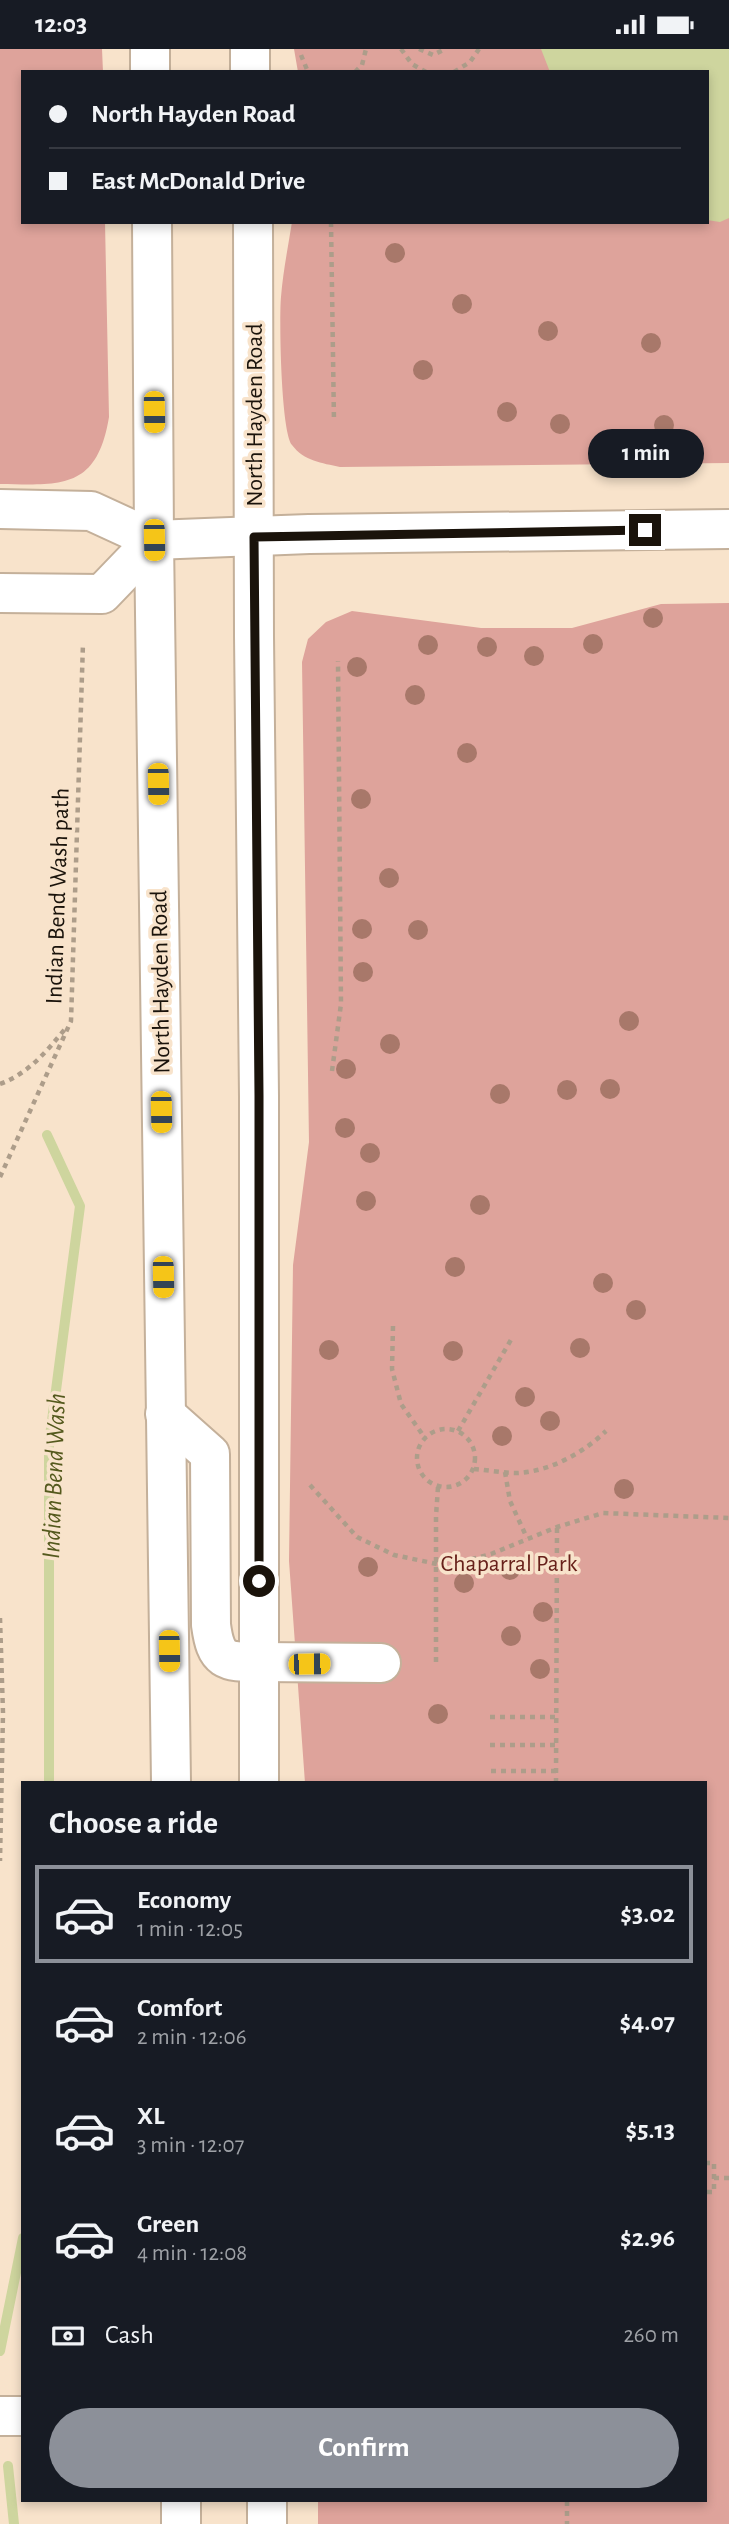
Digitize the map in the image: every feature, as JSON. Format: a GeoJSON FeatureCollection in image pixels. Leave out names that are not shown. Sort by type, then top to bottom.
{"type":"FeatureCollection","features":[{"type":"Feature","properties":{"kind":"main road"},"geometry":{"type":"LineString","coordinates":[[150,49],[150,70]]}},
{"type":"Feature","properties":{"kind":"main road"},"geometry":{"type":"LineString","coordinates":[[250,49],[250,70]]}},
{"type":"Feature","properties":{"kind":"main road","name":"North Hayden Road"},"geometry":{"type":"LineString","coordinates":[[152,224],[171,1781]]}},
{"type":"Feature","properties":{"kind":"main road","name":"North Hayden Road"},"geometry":{"type":"LineString","coordinates":[[253,224],[259,1082],[259,1781]]}},
{"type":"Feature","properties":{"kind":"main road"},"geometry":{"type":"LineString","coordinates":[[0,509],[91,511],[154,540],[729,529]]}},
{"type":"Feature","properties":{"kind":"main road"},"geometry":{"type":"LineString","coordinates":[[0,593],[102,594],[154,540]]}},
{"type":"Feature","properties":{"kind":"main road"},"geometry":{"type":"LineString","coordinates":[[165,1414],[210,1454],[211,1625],[214,1646],[220,1656],[233,1662],[381,1663]]}},
{"type":"Feature","properties":{"kind":"main road"},"geometry":{"type":"LineString","coordinates":[[0,2416],[21,2416]]}},
{"type":"Feature","properties":{"kind":"main road"},"geometry":{"type":"LineString","coordinates":[[181,2502],[181,2524]]}},
{"type":"Feature","properties":{"kind":"main road"},"geometry":{"type":"LineString","coordinates":[[267,2502],[268,2524]]}},
{"type":"Feature","properties":{"kind":"path"},"geometry":{"type":"LineString","coordinates":[[357,70],[362,65],[366,49]]}},
{"type":"Feature","properties":{"kind":"path"},"geometry":{"type":"LineString","coordinates":[[401,49],[412,64],[422,70]]}},
{"type":"Feature","properties":{"kind":"path"},"geometry":{"type":"LineString","coordinates":[[419,49],[433,55],[445,49]]}},
{"type":"Feature","properties":{"kind":"path"},"geometry":{"type":"LineString","coordinates":[[457,70],[470,62],[479,49]]}},
{"type":"Feature","properties":{"kind":"path"},"geometry":{"type":"LineString","coordinates":[[301,55],[307,70]]}},
{"type":"Feature","properties":{"kind":"path"},"geometry":{"type":"LineString","coordinates":[[331,224],[334,422]]}},
{"type":"Feature","properties":{"kind":"path","name":"Indian Bend Wash path"},"geometry":{"type":"LineString","coordinates":[[0,1177],[71,1021],[83,643]]}},
{"type":"Feature","properties":{"kind":"path"},"geometry":{"type":"LineString","coordinates":[[332,1071],[341,1004],[338,661]]}},
{"type":"Feature","properties":{"kind":"path"},"geometry":{"type":"LineString","coordinates":[[0,1084],[11,1080],[40,1060],[71,1021]]}},
{"type":"Feature","properties":{"kind":"path"},"geometry":{"type":"LineString","coordinates":[[393,1326],[392,1369],[401,1404],[425,1438]]}},
{"type":"Feature","properties":{"kind":"path"},"geometry":{"type":"LineString","coordinates":[[458,1431],[512,1338]]}},
{"type":"Feature","properties":{"kind":"path"},"geometry":{"type":"LineString","coordinates":[[441,1429],[458,1431],[466,1436],[475,1452],[474,1469],[469,1477],[456,1486],[439,1487],[424,1478],[419,1471],[416,1453],[425,1438],[441,1429]]}},
{"type":"Feature","properties":{"kind":"path"},"geometry":{"type":"LineString","coordinates":[[474,1469],[520,1473],[559,1463],[589,1448],[606,1431]]}},
{"type":"Feature","properties":{"kind":"path"},"geometry":{"type":"LineString","coordinates":[[505,1472],[510,1501],[527,1538]]}},
{"type":"Feature","properties":{"kind":"path"},"geometry":{"type":"LineString","coordinates":[[310,1485],[357,1537],[394,1555],[437,1563],[464,1561],[491,1554],[557,1527],[603,1513],[729,1518]]}},
{"type":"Feature","properties":{"kind":"path"},"geometry":{"type":"LineString","coordinates":[[436,1662],[436,1516],[439,1487]]}},
{"type":"Feature","properties":{"kind":"path"},"geometry":{"type":"LineString","coordinates":[[556,1781],[557,1527]]}},
{"type":"Feature","properties":{"kind":"path"},"geometry":{"type":"LineString","coordinates":[[0,1618],[3,1713],[0,1861]]}},
{"type":"Feature","properties":{"kind":"path"},"geometry":{"type":"LineString","coordinates":[[490,1717],[556,1717]]}},
{"type":"Feature","properties":{"kind":"path"},"geometry":{"type":"LineString","coordinates":[[490,1745],[556,1745]]}},
{"type":"Feature","properties":{"kind":"path"},"geometry":{"type":"LineString","coordinates":[[491,1771],[556,1771]]}},
{"type":"Feature","properties":{"kind":"path"},"geometry":{"type":"LineString","coordinates":[[707,2163],[714,2163],[714,2192],[707,2192]]}},
{"type":"Feature","properties":{"kind":"path"},"geometry":{"type":"LineString","coordinates":[[714,2178],[729,2178]]}},
{"type":"Feature","properties":{"kind":"path"},"geometry":{"type":"LineString","coordinates":[[567,2502],[567,2524]]}},
{"type":"Feature","properties":{"kind":"green space"},"geometry":{"type":"Polygon","coordinates":[[[0,49],[102,49],[103,70],[21,70],[21,224],[105,224],[109,417],[103,441],[85,471],[58,482],[0,484],[0,49]]]}},
{"type":"Feature","properties":{"kind":"green space"},"geometry":{"type":"Polygon","coordinates":[[[294,49],[729,49],[729,463],[340,467],[314,461],[302,455],[292,445],[288,436],[283,398],[281,297],[292,224],[709,224],[709,70],[298,70],[294,49]]]}},
{"type":"Feature","properties":{"kind":"green space","name":"Chaparral Park"},"geometry":{"type":"Polygon","coordinates":[[[729,603],[729,2524],[318,2524],[318,2502],[707,2502],[707,1781],[305,1781],[289,1561],[293,1265],[309,1142],[302,662],[308,639],[326,622],[352,611],[481,628],[572,628],[661,604],[729,603]]]}},
{"type":"Feature","properties":{"kind":"shaded area"},"geometry":{"type":"Polygon","coordinates":[[[541,49],[729,49],[729,218],[720,222],[709,220],[709,70],[549,70],[541,49]]]}},
{"type":"Feature","properties":{"kind":"waterway","name":"Indian Bend Wash"},"geometry":{"type":"LineString","coordinates":[[47,1135],[80,1206],[49,1444],[49,1781]]}},
{"type":"Feature","properties":{"kind":"waterway","name":"Indian Bend Wash"},"geometry":{"type":"LineString","coordinates":[[0,2351],[21,2248]]}},
{"type":"Feature","properties":{"kind":"waterway","name":"Indian Bend Wash"},"geometry":{"type":"LineString","coordinates":[[8,2466],[14,2524]]}},
{"type":"Feature","properties":{"kind":"route"},"geometry":{"type":"LineString","coordinates":[[259,1581],[259,1096],[254,537],[645,530]]}}]}
